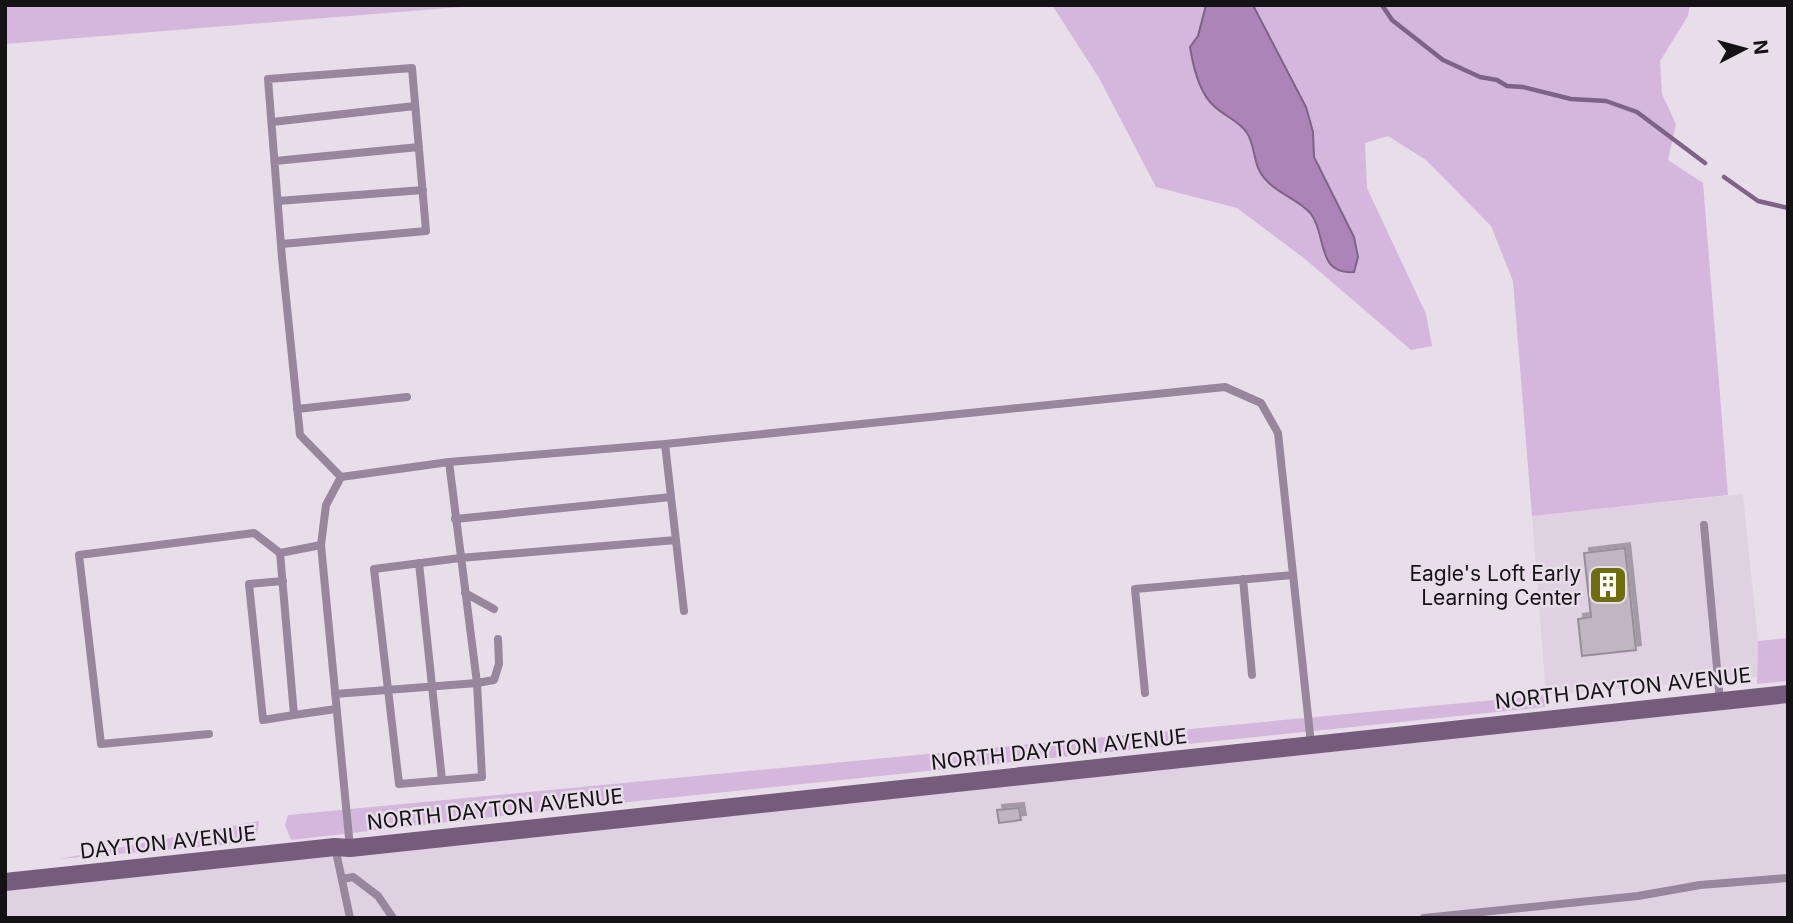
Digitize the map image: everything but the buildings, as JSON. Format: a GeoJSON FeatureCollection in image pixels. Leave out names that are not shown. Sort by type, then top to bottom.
{"type":"FeatureCollection","features":[{"type":"Feature","properties":{"kind":"main road","name":"NORTH DAYTON AVENUE"},"geometry":{"type":"LineString","coordinates":[[343,847],[1788,694]]}},
{"type":"Feature","properties":{"kind":"main road","name":"DAYTON AVENUE"},"geometry":{"type":"LineString","coordinates":[[5,881],[343,847]]}},
{"type":"Feature","properties":{"kind":"lane"},"geometry":{"type":"LineString","coordinates":[[282,244],[426,231],[412,68],[268,79],[278,201],[282,244],[298,409],[300,435],[341,477]]}},
{"type":"Feature","properties":{"kind":"lane"},"geometry":{"type":"LineString","coordinates":[[272,122],[415,106]]}},
{"type":"Feature","properties":{"kind":"lane"},"geometry":{"type":"LineString","coordinates":[[275,161],[419,147]]}},
{"type":"Feature","properties":{"kind":"lane"},"geometry":{"type":"LineString","coordinates":[[278,201],[422,190]]}},
{"type":"Feature","properties":{"kind":"lane"},"geometry":{"type":"LineString","coordinates":[[341,477],[449,462],[665,444],[1225,387],[1261,402],[1278,433],[1311,744]]}},
{"type":"Feature","properties":{"kind":"lane"},"geometry":{"type":"LineString","coordinates":[[298,409],[407,397]]}},
{"type":"Feature","properties":{"kind":"lane"},"geometry":{"type":"LineString","coordinates":[[665,444],[684,611]]}},
{"type":"Feature","properties":{"kind":"lane"},"geometry":{"type":"LineString","coordinates":[[449,462],[455,519],[460,558],[477,683],[482,777],[399,785],[374,569],[460,558],[676,540]]}},
{"type":"Feature","properties":{"kind":"lane"},"geometry":{"type":"LineString","coordinates":[[341,477],[326,505],[321,545],[336,709],[343,879],[349,918]]}},
{"type":"Feature","properties":{"kind":"lane"},"geometry":{"type":"LineString","coordinates":[[455,519],[671,497]]}},
{"type":"Feature","properties":{"kind":"lane"},"geometry":{"type":"LineString","coordinates":[[1704,525],[1720,701]]}},
{"type":"Feature","properties":{"kind":"lane"},"geometry":{"type":"LineString","coordinates":[[209,734],[101,744],[79,555],[254,533],[280,553],[293,715]]}},
{"type":"Feature","properties":{"kind":"lane"},"geometry":{"type":"LineString","coordinates":[[280,553],[321,545]]}},
{"type":"Feature","properties":{"kind":"lane"},"geometry":{"type":"LineString","coordinates":[[419,563],[442,780]]}},
{"type":"Feature","properties":{"kind":"lane"},"geometry":{"type":"LineString","coordinates":[[1144,693],[1135,589],[1293,575]]}},
{"type":"Feature","properties":{"kind":"lane"},"geometry":{"type":"LineString","coordinates":[[1243,579],[1252,676]]}},
{"type":"Feature","properties":{"kind":"lane"},"geometry":{"type":"LineString","coordinates":[[283,581],[248,584],[264,720],[336,709]]}},
{"type":"Feature","properties":{"kind":"lane"},"geometry":{"type":"LineString","coordinates":[[465,593],[494,609]]}},
{"type":"Feature","properties":{"kind":"lane"},"geometry":{"type":"LineString","coordinates":[[335,694],[494,680],[499,664],[498,639]]}},
{"type":"Feature","properties":{"kind":"lane"},"geometry":{"type":"LineString","coordinates":[[343,879],[352,877],[378,896],[393,918]]}},
{"type":"Feature","properties":{"kind":"lane"},"geometry":{"type":"LineString","coordinates":[[1424,918],[1638,896],[1700,885],[1788,878]]}},
{"type":"Feature","properties":{"kind":"shaded area"},"geometry":{"type":"Polygon","coordinates":[[[5,5],[485,5],[5,44],[5,5]]]}},
{"type":"Feature","properties":{"kind":"shaded area"},"geometry":{"type":"Polygon","coordinates":[[[1052,5],[1690,5],[1688,16],[1660,61],[1662,94],[1676,124],[1668,160],[1703,183],[1728,495],[1532,516],[1513,281],[1491,226],[1426,160],[1388,136],[1365,143],[1367,188],[1426,314],[1432,346],[1411,350],[1305,259],[1237,208],[1156,187],[1099,78],[1052,5]]]}},
{"type":"Feature","properties":{"kind":"shaded area"},"geometry":{"type":"Polygon","coordinates":[[[1206,5],[1253,5],[1306,107],[1313,132],[1314,157],[1354,237],[1358,257],[1354,272],[1333,267],[1324,252],[1311,214],[1268,182],[1259,170],[1250,139],[1244,129],[1218,110],[1204,94],[1190,47],[1198,36],[1206,5]]]}},
{"type":"Feature","properties":{"kind":"shaded area"},"geometry":{"type":"Polygon","coordinates":[[[1743,494],[1758,641],[1757,677],[1546,695],[1532,516],[1743,494]]]}},
{"type":"Feature","properties":{"kind":"shaded area"},"geometry":{"type":"Polygon","coordinates":[[[1788,638],[1788,681],[1757,684],[1758,641],[1788,638]]]}},
{"type":"Feature","properties":{"kind":"shaded area"},"geometry":{"type":"Polygon","coordinates":[[[1546,695],[1545,707],[580,807],[291,840],[285,825],[288,815],[1546,695]]]}},
{"type":"Feature","properties":{"kind":"shaded area"},"geometry":{"type":"Polygon","coordinates":[[[1788,703],[1788,918],[5,918],[5,891],[1788,703]]]}},
{"type":"Feature","properties":{"kind":"shaded area"},"geometry":{"type":"Polygon","coordinates":[[[259,821],[257,834],[247,843],[59,859],[259,821]]]}},
{"type":"Feature","properties":{"kind":"waterway"},"geometry":{"type":"LineString","coordinates":[[1382,5],[1392,20],[1443,60],[1507,86],[1523,87],[1571,99],[1606,101],[1637,112],[1705,163]]}},
{"type":"Feature","properties":{"kind":"waterway"},"geometry":{"type":"LineString","coordinates":[[1724,177],[1758,201],[1788,208]]}},
{"type":"Feature","properties":{"kind":"place","name":"Eagle's Loft Early Learning Center"},"geometry":{"type":"Point","coordinates":[1608,585]}}]}
